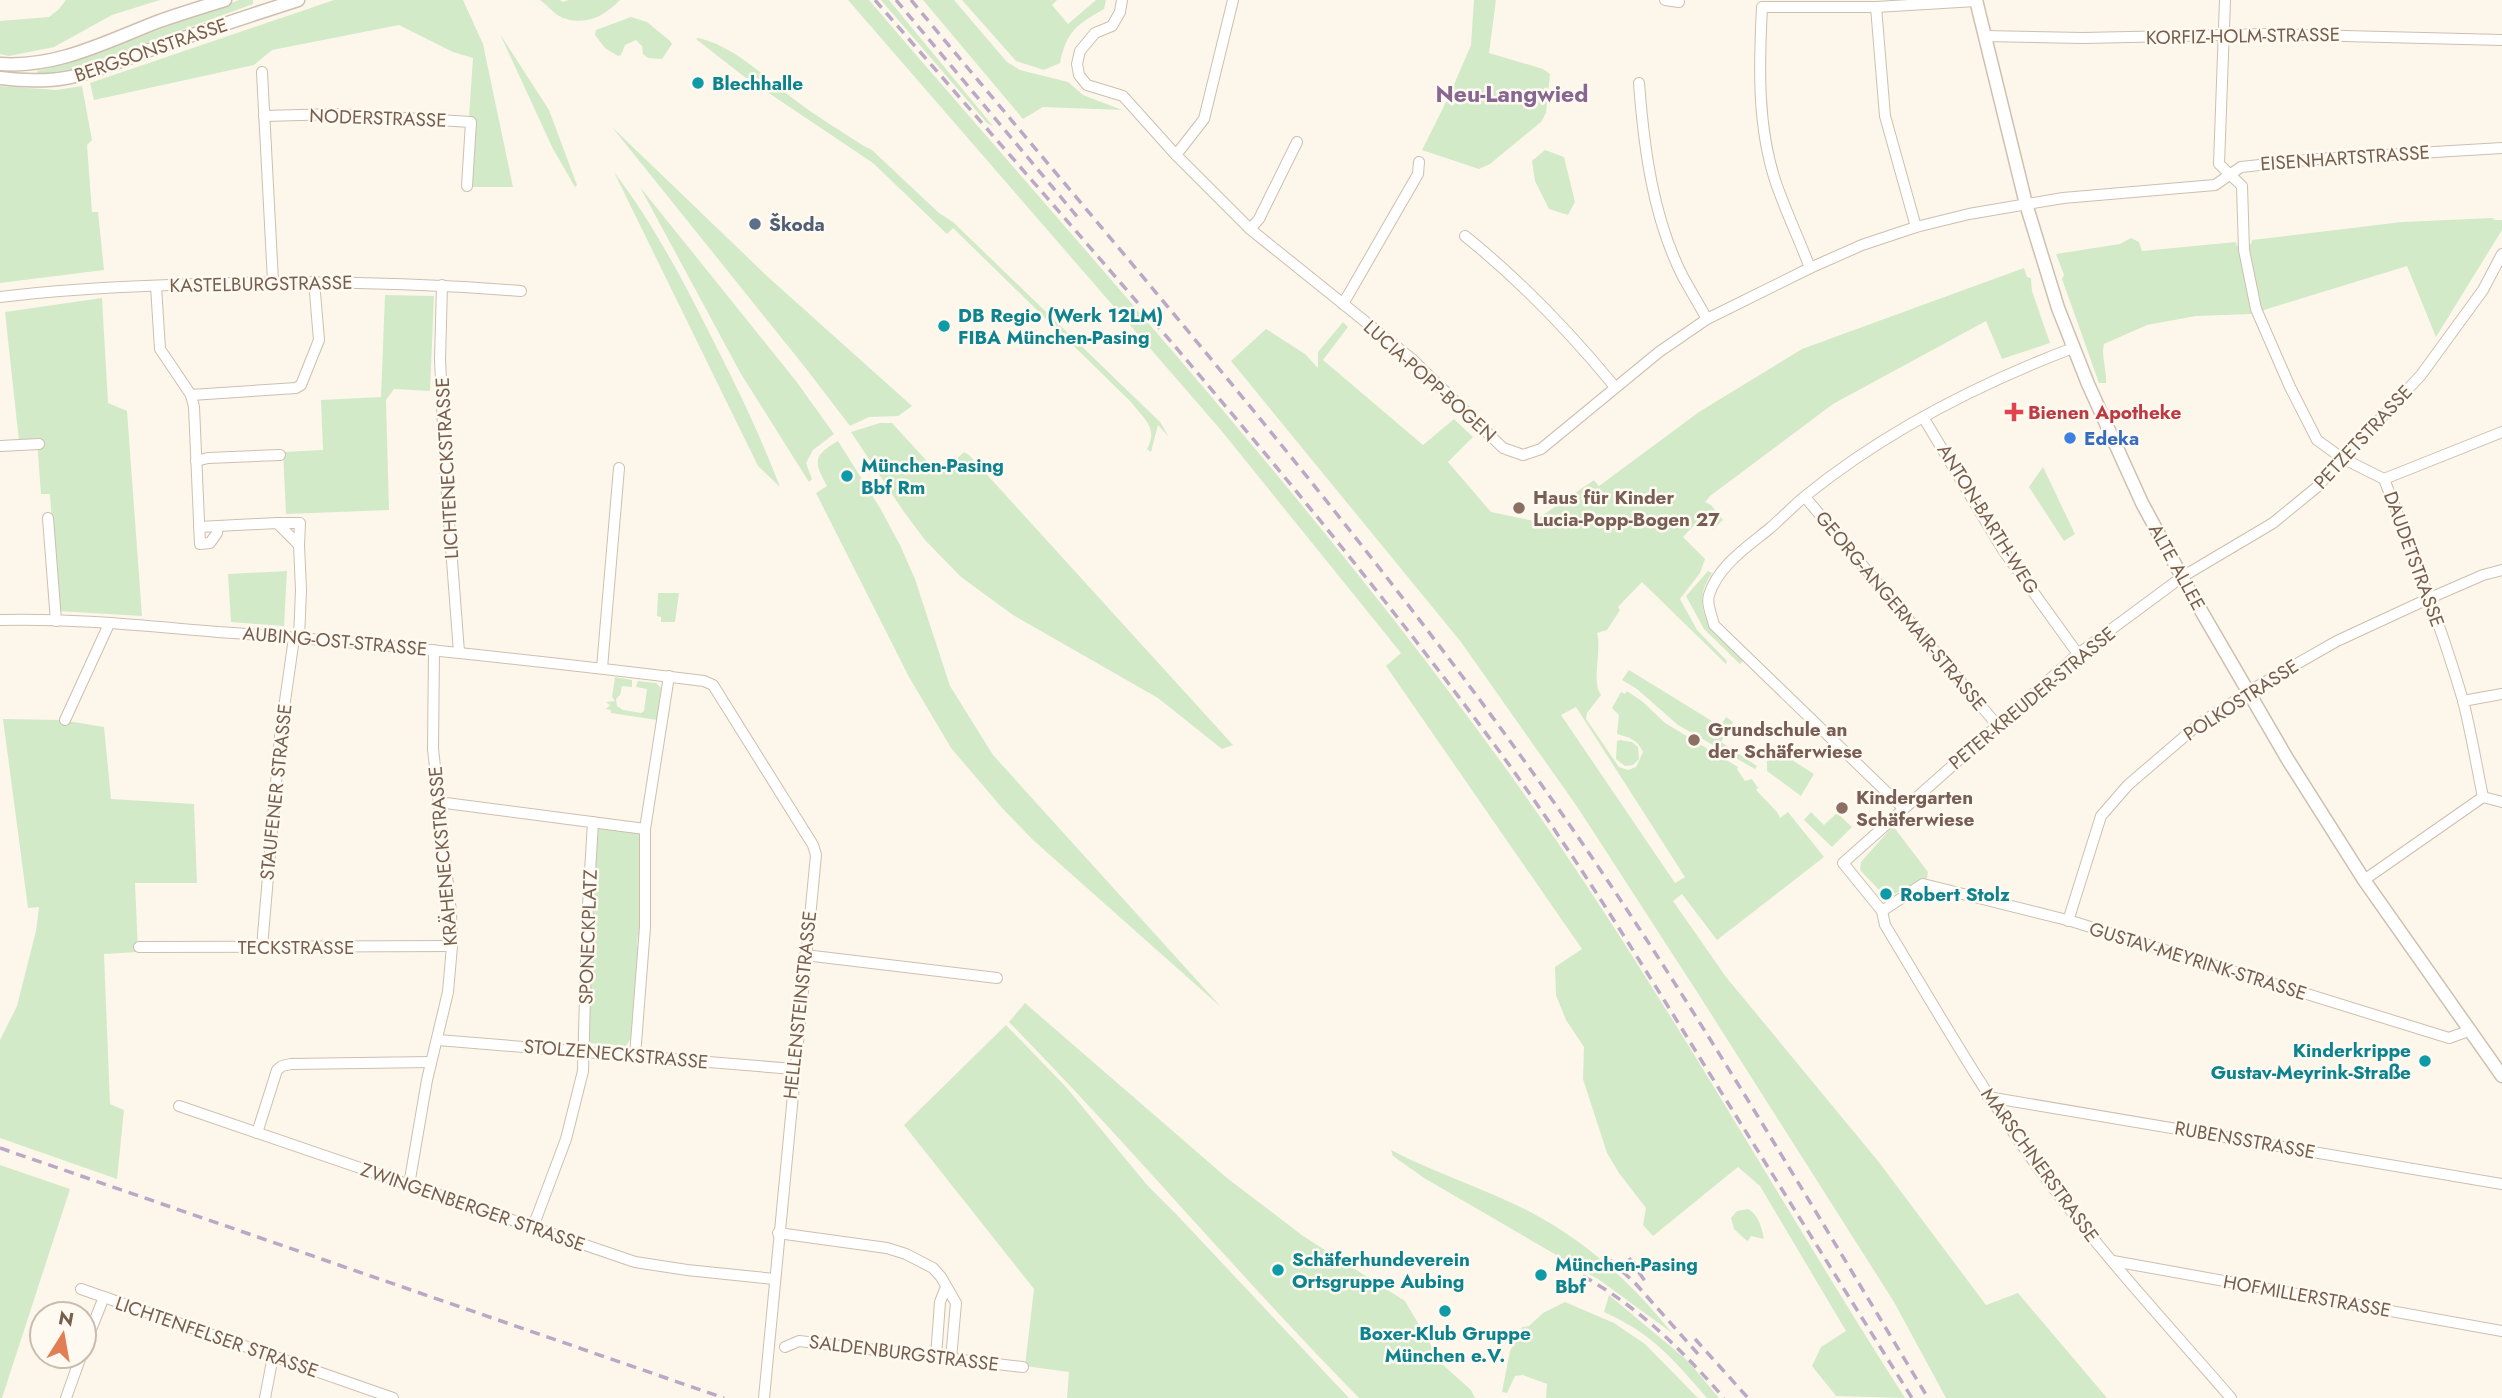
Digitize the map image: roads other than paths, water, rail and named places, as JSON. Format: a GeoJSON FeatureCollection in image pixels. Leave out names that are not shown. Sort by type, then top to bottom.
{"type":"FeatureCollection","features":[{"type":"Feature","properties":{"kind":"street","name":"BERGSONSTRASSE"},"geometry":{"type":"LineString","coordinates":[[0,64],[35,65],[68,57],[158,22],[225,0]]}},
{"type":"Feature","properties":{"kind":"street","name":"BERGSONSTRASSE"},"geometry":{"type":"LineString","coordinates":[[0,78],[38,82],[85,75],[153,48],[298,0]]}},
{"type":"Feature","properties":{"kind":"street","name":"LUCIA-POPP-BOGEN"},"geometry":{"type":"LineString","coordinates":[[1122,0],[1120,12],[1112,26],[1095,33],[1080,51],[1077,64],[1079,75],[1087,85],[1123,96],[1176,155],[1250,229],[1413,360],[1503,448],[1523,454],[1541,449],[1659,352],[1707,319],[1759,291],[1862,245],[1916,227],[2026,204]]}},
{"type":"Feature","properties":{"kind":"street"},"geometry":{"type":"LineString","coordinates":[[1176,155],[1205,119],[1233,0]]}},
{"type":"Feature","properties":{"kind":"street"},"geometry":{"type":"LineString","coordinates":[[1665,0],[1679,1]]}},
{"type":"Feature","properties":{"kind":"street"},"geometry":{"type":"LineString","coordinates":[[1810,268],[1775,181],[1769,153],[1760,97],[1762,7],[1876,7],[1976,0]]}},
{"type":"Feature","properties":{"kind":"street","name":"ALTE ALLEE"},"geometry":{"type":"LineString","coordinates":[[1976,0],[2026,204],[2073,348],[2142,503],[2288,760],[2364,880],[2502,1076]]}},
{"type":"Feature","properties":{"kind":"street","name":"DAUDETSTRASSE"},"geometry":{"type":"LineString","coordinates":[[2225,0],[2219,164],[2242,186],[2244,250],[2256,309],[2290,387],[2317,440],[2342,458],[2384,479],[2430,597],[2463,701],[2483,797]]}},
{"type":"Feature","properties":{"kind":"street"},"geometry":{"type":"LineString","coordinates":[[1876,7],[1885,116],[1916,227]]}},
{"type":"Feature","properties":{"kind":"street","name":"KORFIZ-HOLM-STRASSE"},"geometry":{"type":"LineString","coordinates":[[1984,36],[2083,38],[2337,35],[2502,40]]}},
{"type":"Feature","properties":{"kind":"street"},"geometry":{"type":"LineString","coordinates":[[262,72],[273,281]]}},
{"type":"Feature","properties":{"kind":"street"},"geometry":{"type":"LineString","coordinates":[[1639,83],[1643,134],[1653,190],[1683,277],[1707,319]]}},
{"type":"Feature","properties":{"kind":"street","name":"NODERSTRASSE"},"geometry":{"type":"LineString","coordinates":[[264,116],[337,114],[471,122],[467,186]]}},
{"type":"Feature","properties":{"kind":"street"},"geometry":{"type":"LineString","coordinates":[[1250,229],[1259,219],[1297,142]]}},
{"type":"Feature","properties":{"kind":"street","name":"EISENHARTSTRASSE"},"geometry":{"type":"LineString","coordinates":[[2026,204],[2063,198],[2215,185],[2241,167],[2317,159],[2502,148]]}},
{"type":"Feature","properties":{"kind":"street"},"geometry":{"type":"LineString","coordinates":[[1343,304],[1418,174],[1419,162]]}},
{"type":"Feature","properties":{"kind":"street"},"geometry":{"type":"LineString","coordinates":[[1465,236],[1509,271],[1542,303],[1573,335],[1615,387]]}},
{"type":"Feature","properties":{"kind":"street","name":"PETZETSTRASSE"},"geometry":{"type":"LineString","coordinates":[[2182,577],[2273,523],[2317,487],[2421,375],[2483,290],[2502,254]]}},
{"type":"Feature","properties":{"kind":"street","name":"KASTELBURGSTRASSE"},"geometry":{"type":"LineString","coordinates":[[0,297],[50,290],[273,281],[442,285],[522,291]]}},
{"type":"Feature","properties":{"kind":"street"},"geometry":{"type":"LineString","coordinates":[[191,395],[296,388],[302,385],[319,340],[314,281]]}},
{"type":"Feature","properties":{"kind":"street","name":"LICHTENECKSTRASSE"},"geometry":{"type":"LineString","coordinates":[[442,285],[440,359],[445,469],[459,652]]}},
{"type":"Feature","properties":{"kind":"street"},"geometry":{"type":"LineString","coordinates":[[156,286],[160,349],[191,395],[200,544],[210,543],[217,533],[217,527]]}},
{"type":"Feature","properties":{"kind":"street"},"geometry":{"type":"LineString","coordinates":[[1903,808],[1714,625],[1707,598],[1718,574],[1805,497],[1867,452],[1923,417],[2073,348]]}},
{"type":"Feature","properties":{"kind":"street","name":"ANTON-BARTH-WEG"},"geometry":{"type":"LineString","coordinates":[[1923,417],[2002,549],[2078,654]]}},
{"type":"Feature","properties":{"kind":"street"},"geometry":{"type":"LineString","coordinates":[[2384,479],[2502,432]]}},
{"type":"Feature","properties":{"kind":"street"},"geometry":{"type":"LineString","coordinates":[[0,446],[39,444]]}},
{"type":"Feature","properties":{"kind":"street"},"geometry":{"type":"LineString","coordinates":[[196,461],[208,458],[280,455]]}},
{"type":"Feature","properties":{"kind":"street"},"geometry":{"type":"LineString","coordinates":[[602,668],[619,468]]}},
{"type":"Feature","properties":{"kind":"street","name":"GEORG-ANGERMAIR-STRASSE"},"geometry":{"type":"LineString","coordinates":[[1805,497],[1998,726]]}},
{"type":"Feature","properties":{"kind":"street"},"geometry":{"type":"LineString","coordinates":[[48,518],[56,621]]}},
{"type":"Feature","properties":{"kind":"street"},"geometry":{"type":"LineString","coordinates":[[199,527],[291,521],[300,523],[299,545]]}},
{"type":"Feature","properties":{"kind":"street"},"geometry":{"type":"LineString","coordinates":[[277,523],[299,545]]}},
{"type":"Feature","properties":{"kind":"street","name":"STAUFENER STRASSE"},"geometry":{"type":"LineString","coordinates":[[262,947],[280,736],[301,590],[299,545]]}},
{"type":"Feature","properties":{"kind":"street","name":"POLKOSTRASSE"},"geometry":{"type":"LineString","coordinates":[[2068,921],[2101,816],[2128,785],[2199,724],[2337,641],[2430,597],[2502,570]]}},
{"type":"Feature","properties":{"kind":"street","name":"PETER-KREUDER-STRASSE"},"geometry":{"type":"LineString","coordinates":[[1887,824],[2078,654],[2182,577]]}},
{"type":"Feature","properties":{"kind":"street","name":"AUBING-OST-STRASSE"},"geometry":{"type":"LineString","coordinates":[[0,620],[109,624],[296,638],[459,652],[669,676]]}},
{"type":"Feature","properties":{"kind":"street"},"geometry":{"type":"LineString","coordinates":[[65,720],[109,624]]}},
{"type":"Feature","properties":{"kind":"street","name":"KRÄHENECKSTRASSE"},"geometry":{"type":"LineString","coordinates":[[409,1185],[431,1062],[448,992],[452,946],[432,708],[434,650]]}},
{"type":"Feature","properties":{"kind":"street"},"geometry":{"type":"LineString","coordinates":[[635,1056],[645,927],[645,829],[669,676]]}},
{"type":"Feature","properties":{"kind":"street","name":"HELLENSTEINSTRASSE"},"geometry":{"type":"LineString","coordinates":[[669,676],[704,681],[713,685],[813,845],[816,855],[764,1398]]}},
{"type":"Feature","properties":{"kind":"street"},"geometry":{"type":"LineString","coordinates":[[2463,701],[2502,694]]}},
{"type":"Feature","properties":{"kind":"street"},"geometry":{"type":"LineString","coordinates":[[2364,880],[2483,797],[2502,802]]}},
{"type":"Feature","properties":{"kind":"street"},"geometry":{"type":"LineString","coordinates":[[438,802],[645,829]]}},
{"type":"Feature","properties":{"kind":"street","name":"SPONECKPLATZ"},"geometry":{"type":"LineString","coordinates":[[533,1227],[566,1139],[583,1070],[593,822]]}},
{"type":"Feature","properties":{"kind":"street","name":"MARSCHNERSTRASSE"},"geometry":{"type":"LineString","coordinates":[[1887,824],[1843,863],[1882,911],[1885,925],[1988,1097],[2042,1174],[2112,1261],[2231,1398]]}},
{"type":"Feature","properties":{"kind":"street","name":"GUSTAV-MEYRINK-STRASSE"},"geometry":{"type":"LineString","coordinates":[[1882,911],[1923,884],[2068,921],[2449,1038],[2471,1030]]}},
{"type":"Feature","properties":{"kind":"street","name":"TECKSTRASSE"},"geometry":{"type":"LineString","coordinates":[[139,947],[452,946]]}},
{"type":"Feature","properties":{"kind":"street"},"geometry":{"type":"LineString","coordinates":[[805,955],[997,978]]}},
{"type":"Feature","properties":{"kind":"street","name":"STOLZENECKSTRASSE"},"geometry":{"type":"LineString","coordinates":[[438,1040],[794,1069]]}},
{"type":"Feature","properties":{"kind":"street"},"geometry":{"type":"LineString","coordinates":[[257,1133],[277,1070],[282,1066],[304,1063],[431,1062]]}},
{"type":"Feature","properties":{"kind":"street","name":"RUBENSSTRASSE"},"geometry":{"type":"LineString","coordinates":[[1988,1097],[2502,1184]]}},
{"type":"Feature","properties":{"kind":"street","name":"ZWINGENBERGER STRASSE"},"geometry":{"type":"LineString","coordinates":[[179,1106],[635,1262],[775,1279]]}},
{"type":"Feature","properties":{"kind":"street"},"geometry":{"type":"LineString","coordinates":[[778,1233],[864,1244],[906,1254],[933,1268],[956,1303],[951,1359]]}},
{"type":"Feature","properties":{"kind":"street","name":"HOFMILLERSTRASSE"},"geometry":{"type":"LineString","coordinates":[[2112,1261],[2502,1331]]}},
{"type":"Feature","properties":{"kind":"street"},"geometry":{"type":"LineString","coordinates":[[936,1357],[940,1302],[946,1287]]}},
{"type":"Feature","properties":{"kind":"street","name":"LICHTENFELSER STRASSE"},"geometry":{"type":"LineString","coordinates":[[80,1289],[393,1398]]}},
{"type":"Feature","properties":{"kind":"street"},"geometry":{"type":"LineString","coordinates":[[98,1312],[104,1297]]}},
{"type":"Feature","properties":{"kind":"street","name":"SALDENBURGSTRASSE"},"geometry":{"type":"LineString","coordinates":[[785,1347],[799,1340],[1023,1367]]}},
{"type":"Feature","properties":{"kind":"street"},"geometry":{"type":"LineString","coordinates":[[265,1398],[273,1356]]}},
{"type":"Feature","properties":{"kind":"street"},"geometry":{"type":"LineString","coordinates":[[66,1398],[76,1370]]}},
{"type":"Feature","properties":{"kind":"railway"},"geometry":{"type":"LineString","coordinates":[[875,0],[1275,465],[1428,657],[1502,755],[1555,830],[1630,946],[1912,1398]]}},
{"type":"Feature","properties":{"kind":"railway"},"geometry":{"type":"LineString","coordinates":[[896,0],[1080,220]]}},
{"type":"Feature","properties":{"kind":"railway"},"geometry":{"type":"LineString","coordinates":[[911,0],[1318,490],[1473,691],[1548,794],[1599,867],[1696,1017],[1928,1398]]}},
{"type":"Feature","properties":{"kind":"railway"},"geometry":{"type":"LineString","coordinates":[[0,1148],[724,1398]]}},
{"type":"Feature","properties":{"kind":"railway"},"geometry":{"type":"LineString","coordinates":[[1629,1258],[1647,1284]]}},
{"type":"Feature","properties":{"kind":"railway"},"geometry":{"type":"LineString","coordinates":[[1610,1260],[1635,1283],[1698,1354]]}},
{"type":"Feature","properties":{"kind":"railway"},"geometry":{"type":"LineString","coordinates":[[1583,1276],[1642,1316],[1692,1363],[1724,1398]]}},
{"type":"Feature","properties":{"kind":"railway"},"geometry":{"type":"LineString","coordinates":[[1695,1339],[1748,1398]]}},
{"type":"Feature","properties":{"kind":"place","name":"Blechhalle"},"geometry":{"type":"Point","coordinates":[698,83]}},
{"type":"Feature","properties":{"kind":"place","name":"Škoda"},"geometry":{"type":"Point","coordinates":[755,224]}},
{"type":"Feature","properties":{"kind":"place","name":"DB Regio (Werk 12LM) FIBA München-Pasing"},"geometry":{"type":"Point","coordinates":[944,326]}},
{"type":"Feature","properties":{"kind":"place","name":"Bienen Apotheke"},"geometry":{"type":"Point","coordinates":[2014,412]}},
{"type":"Feature","properties":{"kind":"place","name":"Edeka"},"geometry":{"type":"Point","coordinates":[2070,438]}},
{"type":"Feature","properties":{"kind":"place","name":"München-Pasing Bbf Rm"},"geometry":{"type":"Point","coordinates":[847,476]}},
{"type":"Feature","properties":{"kind":"place","name":"Haus für Kinder Lucia-Popp-Bogen 27"},"geometry":{"type":"Point","coordinates":[1519,508]}},
{"type":"Feature","properties":{"kind":"place","name":"Grundschule an der Schäferwiese"},"geometry":{"type":"Point","coordinates":[1694,740]}},
{"type":"Feature","properties":{"kind":"place","name":"Kindergarten Schäferwiese"},"geometry":{"type":"Point","coordinates":[1842,808]}},
{"type":"Feature","properties":{"kind":"place","name":"Robert Stolz"},"geometry":{"type":"Point","coordinates":[1886,894]}},
{"type":"Feature","properties":{"kind":"place","name":"Kinderkrippe Gustav-Meyrink-Straße"},"geometry":{"type":"Point","coordinates":[2425,1061]}},
{"type":"Feature","properties":{"kind":"place","name":"Schäferhundeverein Ortsgruppe Aubing"},"geometry":{"type":"Point","coordinates":[1278,1270]}},
{"type":"Feature","properties":{"kind":"place","name":"München-Pasing Bbf"},"geometry":{"type":"Point","coordinates":[1541,1275]}},
{"type":"Feature","properties":{"kind":"place","name":"Boxer-Klub Gruppe München e.V."},"geometry":{"type":"Point","coordinates":[1445,1311]}},
{"type":"Feature","properties":{"kind":"district","name":"Neu-Langwied"},"geometry":{"type":"Point","coordinates":[1512,94]}}]}
